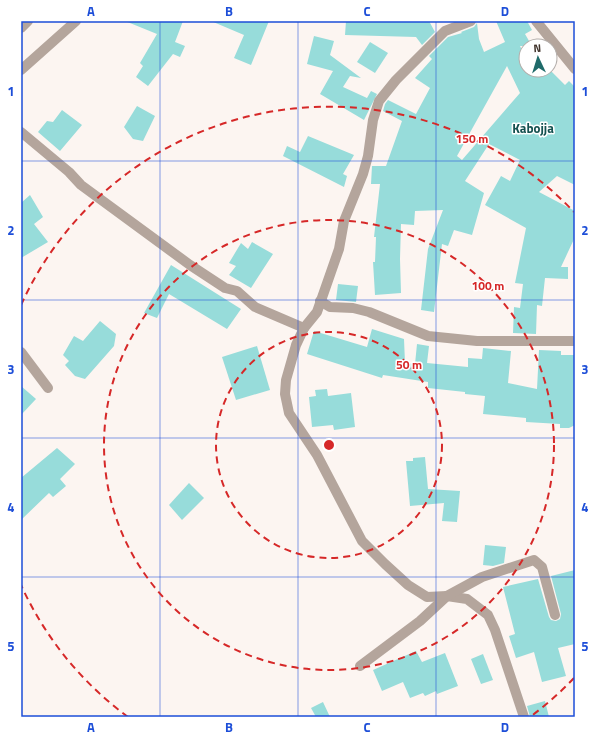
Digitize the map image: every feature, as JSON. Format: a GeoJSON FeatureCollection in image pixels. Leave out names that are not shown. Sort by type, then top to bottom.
{"type":"FeatureCollection","features":[{"type":"Feature","properties":{"kind":"street"},"geometry":{"type":"LineString","coordinates":[[21,28],[28,21]]}},
{"type":"Feature","properties":{"kind":"street"},"geometry":{"type":"LineString","coordinates":[[21,70],[76,21]]}},
{"type":"Feature","properties":{"kind":"street"},"geometry":{"type":"LineString","coordinates":[[471,21],[445,31],[396,80],[379,101],[373,120],[368,156],[363,174],[344,222],[338,249],[317,312],[304,328],[294,351],[286,380],[285,394],[289,412],[316,455],[362,541],[408,585],[427,597],[448,596],[467,599],[488,615],[495,630],[524,717]]}},
{"type":"Feature","properties":{"kind":"street"},"geometry":{"type":"LineString","coordinates":[[536,21],[575,68]]}},
{"type":"Feature","properties":{"kind":"street"},"geometry":{"type":"LineString","coordinates":[[21,132],[69,172],[81,184],[190,265],[225,288],[237,291],[255,307],[304,328]]}},
{"type":"Feature","properties":{"kind":"street"},"geometry":{"type":"LineString","coordinates":[[320,301],[330,307],[353,308],[369,312],[428,336],[477,341],[575,341]]}},
{"type":"Feature","properties":{"kind":"street"},"geometry":{"type":"LineString","coordinates":[[21,352],[48,388]]}},
{"type":"Feature","properties":{"kind":"street"},"geometry":{"type":"LineString","coordinates":[[360,666],[420,621],[448,596],[482,577],[534,560],[542,567],[555,615]]}},
{"type":"Feature","properties":{"kind":"building"},"geometry":{"type":"Polygon","coordinates":[[[125,21],[183,21],[175,42],[185,46],[180,57],[173,54],[148,86],[136,77],[143,66],[140,63],[157,34],[125,21]]]}},
{"type":"Feature","properties":{"kind":"building"},"geometry":{"type":"Polygon","coordinates":[[[211,21],[269,21],[251,65],[234,58],[244,35],[211,21]]]}},
{"type":"Feature","properties":{"kind":"building"},"geometry":{"type":"Polygon","coordinates":[[[346,21],[429,21],[435,32],[422,45],[416,37],[345,35],[346,21]]]}},
{"type":"Feature","properties":{"kind":"building"},"geometry":{"type":"Polygon","coordinates":[[[496,21],[527,21],[532,30],[525,34],[527,38],[518,38],[518,78],[558,78],[565,85],[569,81],[575,87],[575,185],[557,176],[539,192],[575,211],[575,237],[561,267],[568,267],[568,279],[545,278],[542,306],[537,305],[536,334],[513,333],[514,307],[520,308],[523,284],[515,283],[526,228],[485,205],[501,176],[510,181],[520,160],[489,144],[465,181],[484,193],[472,235],[454,230],[448,246],[442,244],[434,312],[421,310],[428,249],[443,210],[415,211],[414,225],[401,224],[401,293],[375,295],[373,262],[375,262],[376,237],[374,237],[380,184],[371,184],[372,166],[386,166],[402,121],[383,111],[385,104],[388,100],[416,114],[430,88],[415,78],[432,59],[429,56],[448,37],[462,33],[461,32],[474,27],[477,23],[479,39],[484,52],[505,42],[496,21]],[[507,66],[457,156],[462,160],[520,93],[507,66]]]}},
{"type":"Feature","properties":{"kind":"building"},"geometry":{"type":"Polygon","coordinates":[[[314,36],[334,41],[330,55],[361,78],[350,76],[343,87],[367,98],[371,91],[377,94],[364,120],[320,94],[333,71],[307,64],[314,36]]]}},
{"type":"Feature","properties":{"kind":"building"},"geometry":{"type":"Polygon","coordinates":[[[370,42],[388,53],[375,73],[357,62],[370,42]]]}},
{"type":"Feature","properties":{"kind":"building"},"geometry":{"type":"Polygon","coordinates":[[[137,106],[155,116],[143,141],[133,139],[124,127],[137,106]]]}},
{"type":"Feature","properties":{"kind":"building"},"geometry":{"type":"Polygon","coordinates":[[[62,110],[82,125],[60,151],[38,132],[47,121],[53,122],[62,110]]]}},
{"type":"Feature","properties":{"kind":"building"},"geometry":{"type":"Polygon","coordinates":[[[308,136],[354,155],[343,174],[347,176],[344,187],[283,156],[287,146],[300,152],[308,136]]]}},
{"type":"Feature","properties":{"kind":"building"},"geometry":{"type":"Polygon","coordinates":[[[30,195],[43,217],[34,224],[48,242],[21,258],[21,203],[30,195]]]}},
{"type":"Feature","properties":{"kind":"building"},"geometry":{"type":"Polygon","coordinates":[[[252,242],[273,254],[251,288],[229,275],[236,266],[229,263],[241,243],[248,249],[252,242]]]}},
{"type":"Feature","properties":{"kind":"building"},"geometry":{"type":"Polygon","coordinates":[[[171,265],[241,309],[227,329],[169,294],[157,318],[144,313],[171,265]]]}},
{"type":"Feature","properties":{"kind":"building"},"geometry":{"type":"Polygon","coordinates":[[[338,284],[358,286],[356,302],[336,300],[338,284]]]}},
{"type":"Feature","properties":{"kind":"building"},"geometry":{"type":"Polygon","coordinates":[[[100,321],[116,334],[114,346],[85,379],[75,376],[65,365],[69,361],[63,355],[74,336],[83,341],[100,321]]]}},
{"type":"Feature","properties":{"kind":"building"},"geometry":{"type":"Polygon","coordinates":[[[372,329],[404,339],[405,363],[415,364],[417,344],[429,346],[427,363],[468,367],[468,358],[482,359],[483,348],[511,351],[508,383],[537,389],[539,350],[561,351],[561,355],[575,355],[575,425],[569,428],[560,428],[560,424],[526,422],[526,418],[483,414],[485,396],[428,388],[428,382],[383,375],[382,378],[307,354],[314,331],[367,347],[372,329]]]}},
{"type":"Feature","properties":{"kind":"building"},"geometry":{"type":"Polygon","coordinates":[[[257,346],[270,390],[236,400],[222,357],[257,346]]]}},
{"type":"Feature","properties":{"kind":"building"},"geometry":{"type":"Polygon","coordinates":[[[21,386],[36,399],[21,415],[21,386]]]}},
{"type":"Feature","properties":{"kind":"building"},"geometry":{"type":"Polygon","coordinates":[[[327,389],[328,396],[351,393],[355,427],[334,430],[333,425],[312,427],[309,397],[316,396],[315,390],[327,389]]]}},
{"type":"Feature","properties":{"kind":"building"},"geometry":{"type":"Polygon","coordinates":[[[57,448],[75,464],[60,479],[66,486],[53,497],[49,493],[21,520],[21,478],[57,448]]]}},
{"type":"Feature","properties":{"kind":"building"},"geometry":{"type":"Polygon","coordinates":[[[425,457],[428,489],[460,491],[457,522],[442,521],[444,503],[410,506],[406,461],[413,461],[413,458],[425,457]]]}},
{"type":"Feature","properties":{"kind":"building"},"geometry":{"type":"Polygon","coordinates":[[[189,483],[204,498],[182,520],[169,505],[189,483]]]}},
{"type":"Feature","properties":{"kind":"building"},"geometry":{"type":"Polygon","coordinates":[[[485,545],[506,547],[504,563],[493,566],[483,565],[485,545]]]}},
{"type":"Feature","properties":{"kind":"building"},"geometry":{"type":"Polygon","coordinates":[[[575,570],[575,644],[558,648],[566,676],[542,682],[534,652],[516,658],[509,636],[515,634],[503,587],[538,579],[549,617],[551,620],[556,621],[560,619],[561,614],[551,576],[575,570]]]}},
{"type":"Feature","properties":{"kind":"building"},"geometry":{"type":"Polygon","coordinates":[[[416,651],[422,662],[445,653],[458,686],[437,694],[436,691],[425,696],[423,693],[410,698],[403,682],[382,691],[373,670],[416,651]]]}},
{"type":"Feature","properties":{"kind":"building"},"geometry":{"type":"Polygon","coordinates":[[[483,654],[493,680],[481,684],[471,659],[483,654]]]}},
{"type":"Feature","properties":{"kind":"building"},"geometry":{"type":"Polygon","coordinates":[[[545,701],[549,717],[530,717],[527,706],[545,701]]]}},
{"type":"Feature","properties":{"kind":"building"},"geometry":{"type":"Polygon","coordinates":[[[323,702],[330,717],[316,717],[311,708],[323,702]]]}},
{"type":"Feature","properties":{"kind":"district","name":"Kabojja"},"geometry":{"type":"Point","coordinates":[533,128]}}]}
